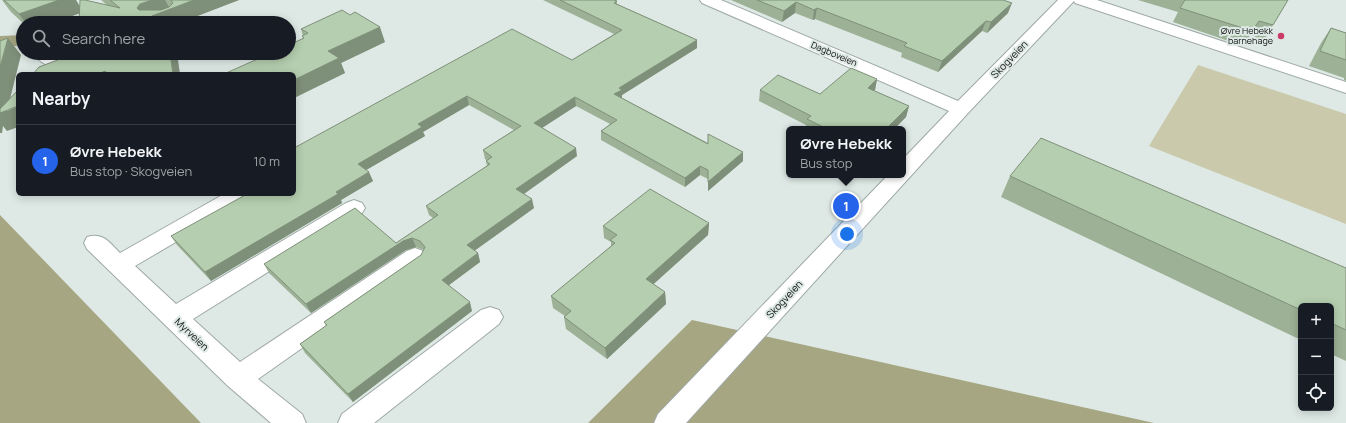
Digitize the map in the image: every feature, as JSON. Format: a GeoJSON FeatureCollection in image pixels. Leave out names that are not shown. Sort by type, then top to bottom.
{"type":"FeatureCollection","features":[{"type":"Feature","properties":{"kind":"street","name":"Dagboveien"},"geometry":{"type":"LineString","coordinates":[[708,0],[961,109]]}},
{"type":"Feature","properties":{"kind":"street","name":"Skogveien"},"geometry":{"type":"LineString","coordinates":[[906,169],[961,109],[1067,0]]}},
{"type":"Feature","properties":{"kind":"street"},"geometry":{"type":"LineString","coordinates":[[1081,0],[1253,48],[1328,74],[1346,88]]}},
{"type":"Feature","properties":{"kind":"street","name":"Skogveien"},"geometry":{"type":"LineString","coordinates":[[668,423],[897,178]]}},
{"type":"Feature","properties":{"kind":"street"},"geometry":{"type":"LineString","coordinates":[[118,265],[238,196]]}},
{"type":"Feature","properties":{"kind":"street"},"geometry":{"type":"LineString","coordinates":[[174,318],[354,208]]}},
{"type":"Feature","properties":{"kind":"street","name":"Myrveien"},"geometry":{"type":"LineString","coordinates":[[95,243],[238,378],[292,423]]}},
{"type":"Feature","properties":{"kind":"street"},"geometry":{"type":"LineString","coordinates":[[238,378],[415,257]]}},
{"type":"Feature","properties":{"kind":"street"},"geometry":{"type":"LineString","coordinates":[[352,423],[490,317]]}},
{"type":"Feature","properties":{"kind":"green space"},"geometry":{"type":"Polygon","coordinates":[[[1198,65],[1346,114],[1346,224],[1149,146],[1198,65]]]}},
{"type":"Feature","properties":{"kind":"shaded area"},"geometry":{"type":"Polygon","coordinates":[[[16,35],[16,46],[0,48],[0,36],[16,35]]]}},
{"type":"Feature","properties":{"kind":"shaded area"},"geometry":{"type":"Polygon","coordinates":[[[0,215],[201,423],[0,423],[0,215]]]}},
{"type":"Feature","properties":{"kind":"shaded area"},"geometry":{"type":"Polygon","coordinates":[[[692,320],[1154,423],[588,423],[692,320]]]}},
{"type":"Feature","properties":{"kind":"building"},"geometry":{"type":"Polygon","coordinates":[[[4,0],[59,0],[19,14],[4,0]]]}},
{"type":"Feature","properties":{"kind":"building"},"geometry":{"type":"Polygon","coordinates":[[[80,0],[120,8],[110,0],[152,0],[140,4],[137,8],[139,10],[161,10],[169,7],[173,3],[171,0],[194,0],[152,16],[79,16],[80,0]]]}},
{"type":"Feature","properties":{"kind":"building"},"geometry":{"type":"Polygon","coordinates":[[[560,0],[614,0],[617,1],[614,3],[697,40],[619,88],[622,90],[614,94],[708,144],[708,134],[743,152],[708,182],[708,170],[700,166],[685,178],[601,131],[617,120],[575,97],[534,123],[576,148],[516,189],[532,199],[467,245],[478,253],[442,280],[470,302],[348,394],[300,344],[327,325],[324,322],[421,255],[425,247],[420,241],[412,238],[403,241],[306,304],[264,264],[355,208],[396,243],[438,215],[426,206],[490,164],[486,161],[492,157],[483,150],[521,126],[467,96],[418,124],[422,127],[358,164],[369,172],[336,192],[338,194],[205,272],[171,236],[243,196],[296,196],[296,147],[512,29],[572,60],[622,30],[560,0]]]}},
{"type":"Feature","properties":{"kind":"building"},"geometry":{"type":"Polygon","coordinates":[[[757,0],[1003,0],[1012,3],[991,22],[986,21],[942,61],[904,46],[907,43],[817,8],[814,10],[796,2],[784,11],[757,0]]]}},
{"type":"Feature","properties":{"kind":"building"},"geometry":{"type":"Polygon","coordinates":[[[1185,0],[1288,0],[1273,25],[1259,21],[1252,31],[1180,8],[1185,0]]]}},
{"type":"Feature","properties":{"kind":"building"},"geometry":{"type":"Polygon","coordinates":[[[342,10],[350,15],[355,12],[380,27],[328,51],[339,58],[296,79],[296,72],[228,72],[255,60],[296,60],[296,42],[304,38],[302,36],[308,33],[301,29],[342,10]]]}},
{"type":"Feature","properties":{"kind":"building"},"geometry":{"type":"Polygon","coordinates":[[[1331,28],[1346,33],[1346,60],[1320,51],[1331,28]]]}},
{"type":"Feature","properties":{"kind":"building"},"geometry":{"type":"Polygon","coordinates":[[[8,38],[0,67],[0,41],[8,38]]]}},
{"type":"Feature","properties":{"kind":"building"},"geometry":{"type":"Polygon","coordinates":[[[58,60],[171,60],[173,72],[35,72],[39,67],[58,60]]]}},
{"type":"Feature","properties":{"kind":"building"},"geometry":{"type":"Polygon","coordinates":[[[851,68],[877,79],[868,88],[909,106],[889,126],[821,126],[807,119],[811,116],[760,90],[778,75],[820,94],[851,68]]]}},
{"type":"Feature","properties":{"kind":"building"},"geometry":{"type":"Polygon","coordinates":[[[16,92],[16,107],[0,113],[0,109],[16,92]]]}},
{"type":"Feature","properties":{"kind":"building"},"geometry":{"type":"Polygon","coordinates":[[[1041,138],[1346,268],[1346,330],[1334,324],[1334,303],[1298,303],[1298,309],[1010,176],[1041,138]]]}},
{"type":"Feature","properties":{"kind":"building"},"geometry":{"type":"Polygon","coordinates":[[[650,189],[709,223],[646,279],[665,292],[605,348],[564,317],[571,311],[551,296],[615,243],[610,240],[617,235],[603,226],[650,189]]]}},
{"type":"Feature","properties":{"kind":"place","name":"Øvre Hebekk barnehage"},"geometry":{"type":"Point","coordinates":[1281,36]}},
{"type":"Feature","properties":{"kind":"place","name":"Øvre Hebekk"},"geometry":{"type":"Point","coordinates":[846,206]}}]}
